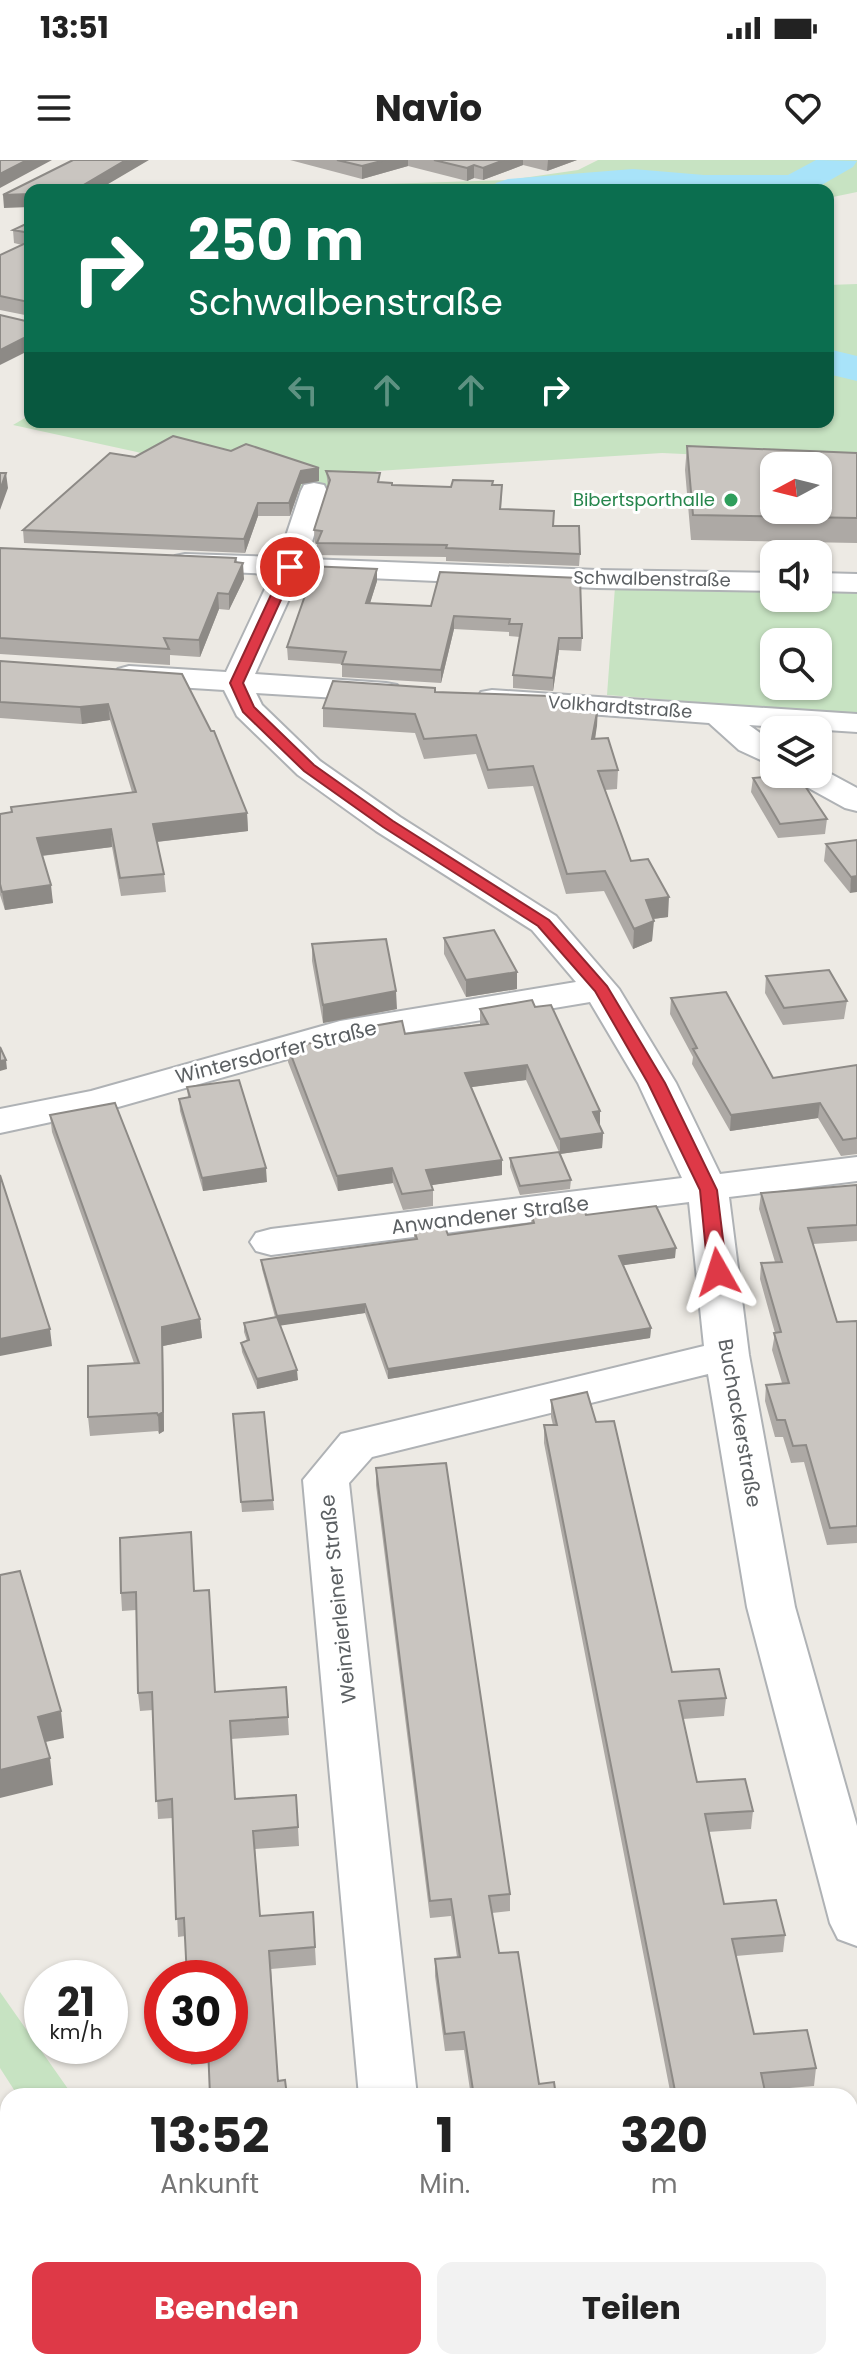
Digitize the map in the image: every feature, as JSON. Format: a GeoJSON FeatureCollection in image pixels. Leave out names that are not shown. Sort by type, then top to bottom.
{"type":"FeatureCollection","features":[{"type":"Feature","properties":{"kind":"street"},"geometry":{"type":"LineString","coordinates":[[236,683],[290,567],[314,491]]}},
{"type":"Feature","properties":{"kind":"street","name":"Schwalbenstraße"},"geometry":{"type":"LineString","coordinates":[[155,560],[597,579],[760,582]]}},
{"type":"Feature","properties":{"kind":"street"},"geometry":{"type":"LineString","coordinates":[[832,582],[857,583]]}},
{"type":"Feature","properties":{"kind":"street"},"geometry":{"type":"LineString","coordinates":[[95,673],[408,693]]}},
{"type":"Feature","properties":{"kind":"street","name":"Buchackerstraße"},"geometry":{"type":"LineString","coordinates":[[236,683],[248,709],[309,768],[388,824],[544,923],[601,989],[657,1083],[708,1190],[727,1355],[771,1607],[857,1923]]}},
{"type":"Feature","properties":{"kind":"street","name":"Volkhardtstraße"},"geometry":{"type":"LineString","coordinates":[[470,697],[857,723]]}},
{"type":"Feature","properties":{"kind":"street"},"geometry":{"type":"LineString","coordinates":[[717,713],[760,748]]}},
{"type":"Feature","properties":{"kind":"street"},"geometry":{"type":"LineString","coordinates":[[832,788],[857,801]]}},
{"type":"Feature","properties":{"kind":"street","name":"Wintersdorfer Straße"},"geometry":{"type":"LineString","coordinates":[[0,1121],[97,1101],[340,1032],[601,989]]}},
{"type":"Feature","properties":{"kind":"street","name":"Anwandener Straße"},"geometry":{"type":"LineString","coordinates":[[271,1242],[708,1190],[857,1169]]}},
{"type":"Feature","properties":{"kind":"street","name":"Weinzierleiner Straße"},"geometry":{"type":"LineString","coordinates":[[387,2088],[326,1480],[357,1445],[727,1355]]}},
{"type":"Feature","properties":{"kind":"green space"},"geometry":{"type":"Polygon","coordinates":[[[598,160],[857,160],[857,192],[834,197],[834,184],[384,184],[509,180],[578,170],[598,160]]]}},
{"type":"Feature","properties":{"kind":"green space"},"geometry":{"type":"Polygon","coordinates":[[[857,284],[857,462],[832,461],[832,452],[760,452],[760,458],[662,453],[377,471],[343,491],[269,490],[137,452],[27,428],[834,428],[834,285],[857,284]]]}},
{"type":"Feature","properties":{"kind":"green space"},"geometry":{"type":"Polygon","coordinates":[[[24,419],[24,427],[13,425],[24,419]]]}},
{"type":"Feature","properties":{"kind":"green space"},"geometry":{"type":"Polygon","coordinates":[[[615,587],[760,590],[760,612],[832,612],[832,590],[857,591],[857,715],[607,695],[615,587]]]}},
{"type":"Feature","properties":{"kind":"green space"},"geometry":{"type":"Polygon","coordinates":[[[0,1992],[24,2026],[24,2064],[51,2064],[67,2088],[13,2088],[0,2068],[0,1992]]]}},
{"type":"Feature","properties":{"kind":"building"},"geometry":{"type":"Polygon","coordinates":[[[0,160],[27,160],[0,174],[0,160]]]}},
{"type":"Feature","properties":{"kind":"building"},"geometry":{"type":"Polygon","coordinates":[[[73,160],[126,160],[85,184],[25,184],[73,160]]]}},
{"type":"Feature","properties":{"kind":"building"},"geometry":{"type":"Polygon","coordinates":[[[337,160],[385,160],[362,166],[337,160]]]}},
{"type":"Feature","properties":{"kind":"building"},"geometry":{"type":"Polygon","coordinates":[[[434,160],[504,160],[483,168],[474,165],[467,168],[434,160]]]}},
{"type":"Feature","properties":{"kind":"building"},"geometry":{"type":"Polygon","coordinates":[[[24,184],[24,194],[3,195],[24,184]]]}},
{"type":"Feature","properties":{"kind":"building"},"geometry":{"type":"Polygon","coordinates":[[[24,244],[24,301],[0,296],[0,255],[24,244]]]}},
{"type":"Feature","properties":{"kind":"building"},"geometry":{"type":"Polygon","coordinates":[[[0,315],[24,321],[24,338],[0,350],[0,315]]]}},
{"type":"Feature","properties":{"kind":"building"},"geometry":{"type":"Polygon","coordinates":[[[173,436],[231,451],[246,444],[319,468],[301,471],[289,503],[258,503],[244,539],[23,530],[110,453],[135,457],[173,436]]]}},
{"type":"Feature","properties":{"kind":"building"},"geometry":{"type":"Polygon","coordinates":[[[687,446],[857,453],[857,518],[832,518],[832,452],[760,452],[760,516],[693,515],[687,446]]]}},
{"type":"Feature","properties":{"kind":"building"},"geometry":{"type":"Polygon","coordinates":[[[326,471],[380,473],[378,482],[392,485],[451,487],[453,480],[493,481],[492,485],[502,485],[500,509],[554,511],[553,526],[579,526],[580,554],[446,548],[447,545],[317,543],[322,531],[314,530],[330,480],[326,471]]]}},
{"type":"Feature","properties":{"kind":"building"},"geometry":{"type":"Polygon","coordinates":[[[0,473],[6,473],[0,490],[0,473]]]}},
{"type":"Feature","properties":{"kind":"building"},"geometry":{"type":"Polygon","coordinates":[[[0,548],[236,558],[235,562],[243,563],[229,594],[218,593],[199,640],[164,638],[169,649],[0,638],[0,548]]]}},
{"type":"Feature","properties":{"kind":"building"},"geometry":{"type":"Polygon","coordinates":[[[308,566],[377,569],[366,603],[431,606],[440,572],[580,578],[582,638],[559,638],[553,678],[513,675],[522,624],[509,624],[510,619],[454,616],[441,670],[342,664],[346,652],[287,647],[308,587],[301,583],[308,566]]]}},
{"type":"Feature","properties":{"kind":"building"},"geometry":{"type":"Polygon","coordinates":[[[0,661],[182,674],[211,731],[214,731],[247,813],[153,824],[164,874],[120,878],[111,829],[37,838],[51,885],[2,892],[0,814],[12,812],[11,807],[136,792],[108,704],[80,707],[0,702],[0,661]]]}},
{"type":"Feature","properties":{"kind":"building"},"geometry":{"type":"Polygon","coordinates":[[[333,681],[435,688],[435,692],[550,696],[551,704],[598,707],[592,739],[608,738],[618,770],[598,771],[631,861],[648,859],[669,897],[646,900],[654,921],[634,929],[605,871],[567,874],[533,766],[488,770],[476,735],[424,739],[415,714],[323,708],[333,681]]]}},
{"type":"Feature","properties":{"kind":"building"},"geometry":{"type":"Polygon","coordinates":[[[760,777],[760,788],[806,788],[827,819],[780,824],[753,778],[760,777]]]}},
{"type":"Feature","properties":{"kind":"building"},"geometry":{"type":"Polygon","coordinates":[[[857,840],[857,876],[851,877],[826,844],[857,840]]]}},
{"type":"Feature","properties":{"kind":"building"},"geometry":{"type":"Polygon","coordinates":[[[494,930],[517,972],[466,980],[444,938],[494,930]]]}},
{"type":"Feature","properties":{"kind":"building"},"geometry":{"type":"Polygon","coordinates":[[[386,939],[396,991],[323,1005],[312,944],[386,939]]]}},
{"type":"Feature","properties":{"kind":"building"},"geometry":{"type":"Polygon","coordinates":[[[829,970],[847,1001],[784,1008],[766,976],[829,970]]]}},
{"type":"Feature","properties":{"kind":"building"},"geometry":{"type":"Polygon","coordinates":[[[726,992],[773,1078],[857,1065],[857,1138],[843,1140],[820,1103],[731,1115],[693,1049],[697,1048],[671,998],[726,992]]]}},
{"type":"Feature","properties":{"kind":"building"},"geometry":{"type":"Polygon","coordinates":[[[532,1000],[535,1007],[551,1005],[600,1111],[593,1112],[603,1133],[560,1139],[527,1065],[465,1073],[502,1160],[426,1170],[433,1190],[402,1194],[392,1168],[337,1176],[288,1047],[329,1040],[328,1036],[344,1031],[402,1021],[405,1034],[488,1024],[480,1009],[532,1000]]]}},
{"type":"Feature","properties":{"kind":"building"},"geometry":{"type":"Polygon","coordinates":[[[0,1047],[6,1060],[0,1061],[0,1047]]]}},
{"type":"Feature","properties":{"kind":"building"},"geometry":{"type":"Polygon","coordinates":[[[239,1080],[266,1168],[202,1178],[179,1099],[190,1097],[187,1087],[239,1080]]]}},
{"type":"Feature","properties":{"kind":"building"},"geometry":{"type":"Polygon","coordinates":[[[115,1103],[200,1319],[162,1327],[163,1412],[158,1415],[88,1417],[88,1366],[139,1363],[50,1115],[115,1103]]]}},
{"type":"Feature","properties":{"kind":"building"},"geometry":{"type":"Polygon","coordinates":[[[559,1152],[571,1180],[520,1186],[510,1158],[559,1152]]]}},
{"type":"Feature","properties":{"kind":"building"},"geometry":{"type":"Polygon","coordinates":[[[0,1175],[50,1329],[0,1339],[0,1175]]]}},
{"type":"Feature","properties":{"kind":"building"},"geometry":{"type":"Polygon","coordinates":[[[857,1185],[857,1225],[808,1228],[837,1322],[857,1321],[857,1526],[830,1528],[806,1445],[793,1446],[785,1420],[777,1420],[766,1385],[789,1383],[774,1333],[781,1332],[761,1263],[782,1262],[761,1193],[857,1185]]]}},
{"type":"Feature","properties":{"kind":"building"},"geometry":{"type":"Polygon","coordinates":[[[656,1206],[676,1248],[619,1256],[651,1328],[388,1369],[365,1304],[277,1316],[261,1260],[417,1239],[414,1230],[445,1227],[448,1235],[534,1223],[532,1216],[584,1209],[586,1215],[656,1206]]]}},
{"type":"Feature","properties":{"kind":"building"},"geometry":{"type":"Polygon","coordinates":[[[277,1317],[297,1370],[257,1379],[241,1343],[249,1340],[244,1323],[277,1317]]]}},
{"type":"Feature","properties":{"kind":"building"},"geometry":{"type":"Polygon","coordinates":[[[587,1392],[596,1422],[614,1421],[672,1672],[719,1669],[726,1698],[679,1701],[697,1782],[745,1779],[753,1811],[705,1814],[724,1904],[776,1900],[785,1935],[732,1939],[754,2034],[807,2030],[816,2068],[761,2073],[764,2088],[674,2088],[544,1425],[557,1425],[551,1400],[587,1392]]]}},
{"type":"Feature","properties":{"kind":"building"},"geometry":{"type":"Polygon","coordinates":[[[264,1412],[273,1500],[241,1502],[233,1414],[264,1412]]]}},
{"type":"Feature","properties":{"kind":"building"},"geometry":{"type":"Polygon","coordinates":[[[446,1463],[510,1894],[489,1896],[499,1953],[518,1952],[539,2084],[554,2082],[555,2088],[473,2088],[464,2032],[445,2034],[435,1959],[460,1957],[451,1899],[430,1901],[376,1468],[446,1463]]]}},
{"type":"Feature","properties":{"kind":"building"},"geometry":{"type":"Polygon","coordinates":[[[191,1532],[194,1591],[209,1590],[215,1692],[286,1687],[288,1717],[230,1721],[235,1799],[296,1795],[298,1827],[253,1831],[260,1916],[313,1912],[315,1947],[269,1951],[278,2081],[285,2080],[286,2088],[210,2088],[209,2064],[248,2064],[248,1960],[186,1960],[184,1918],[176,1919],[172,1799],[156,1801],[152,1692],[138,1693],[136,1592],[121,1593],[120,1538],[191,1532]]]}},
{"type":"Feature","properties":{"kind":"building"},"geometry":{"type":"Polygon","coordinates":[[[20,1571],[61,1711],[38,1717],[50,1758],[0,1770],[0,1575],[20,1571]]]}},
{"type":"Feature","properties":{"kind":"waterway"},"geometry":{"type":"LineString","coordinates":[[799,184],[841,160]]}},
{"type":"Feature","properties":{"kind":"waterway"},"geometry":{"type":"LineString","coordinates":[[576,184],[633,179],[692,184]]}},
{"type":"Feature","properties":{"kind":"waterway"},"geometry":{"type":"LineString","coordinates":[[834,363],[857,369]]}},
{"type":"Feature","properties":{"kind":"place","name":"Bibertsporthalle"},"geometry":{"type":"Point","coordinates":[731,500]}},
{"type":"Feature","properties":{"kind":"route"},"geometry":{"type":"LineString","coordinates":[[290,567],[236,683],[248,709],[309,768],[388,824],[544,923],[601,989],[657,1083],[708,1190],[718,1272]]}}]}
